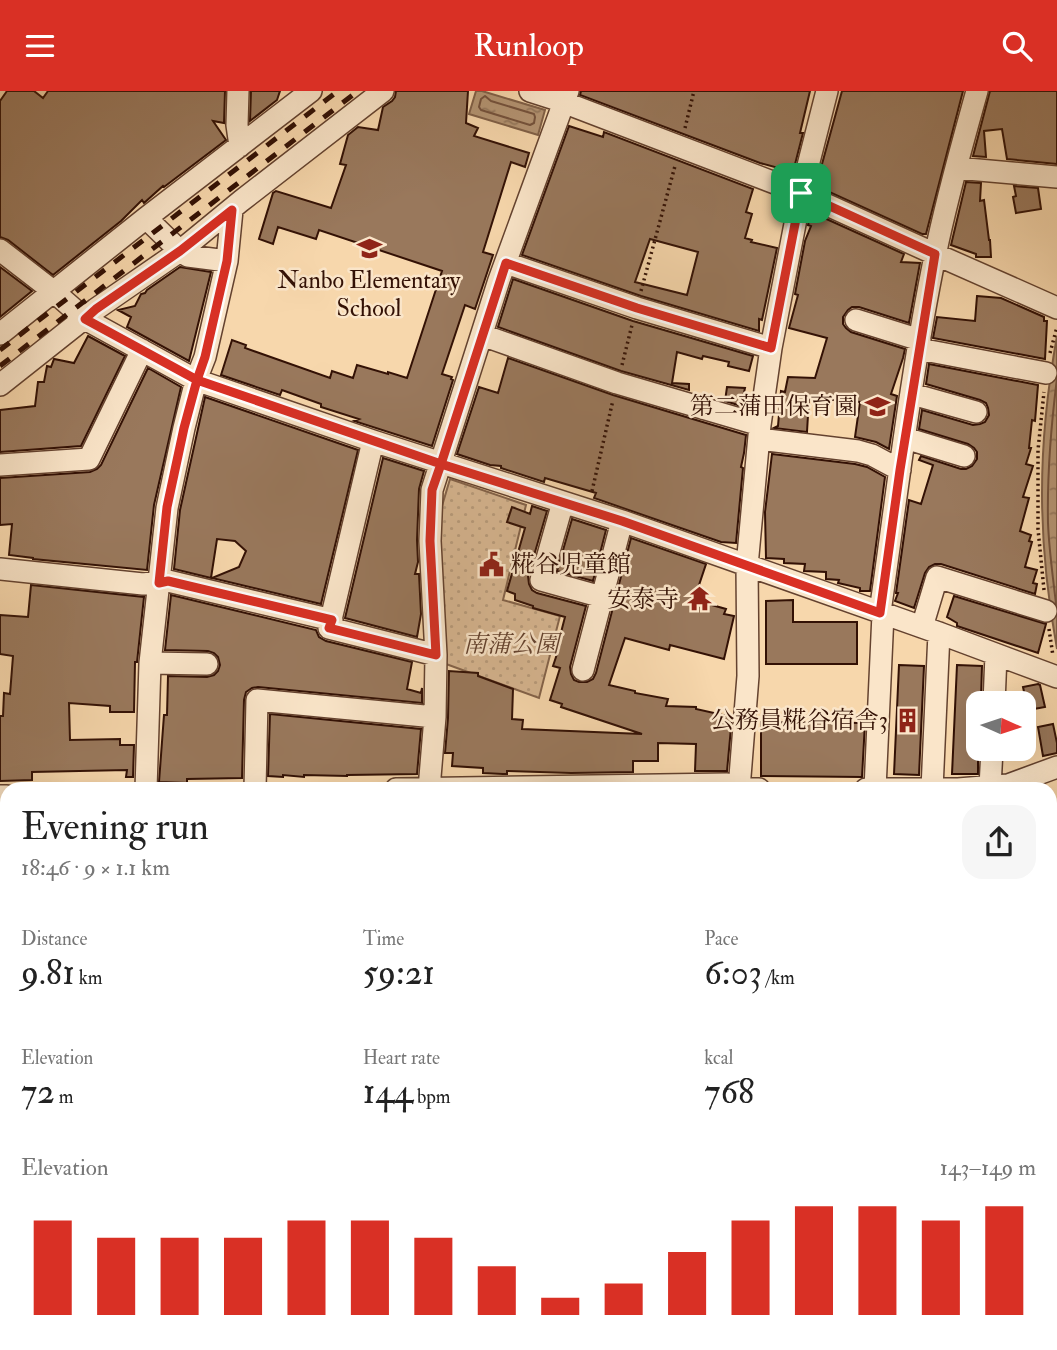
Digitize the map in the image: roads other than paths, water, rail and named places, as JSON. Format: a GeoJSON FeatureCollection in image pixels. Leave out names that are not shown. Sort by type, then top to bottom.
{"type":"FeatureCollection","features":[{"type":"Feature","properties":{"kind":"street"},"geometry":{"type":"LineString","coordinates":[[238,91],[237,125],[240,146]]}},
{"type":"Feature","properties":{"kind":"street"},"geometry":{"type":"LineString","coordinates":[[0,334],[311,91]]}},
{"type":"Feature","properties":{"kind":"street"},"geometry":{"type":"LineString","coordinates":[[0,385],[96,309],[180,251],[383,91]]}},
{"type":"Feature","properties":{"kind":"street"},"geometry":{"type":"LineString","coordinates":[[530,91],[555,99],[566,97],[801,193],[1057,307]]}},
{"type":"Feature","properties":{"kind":"street"},"geometry":{"type":"LineString","coordinates":[[739,782],[747,675],[747,566],[760,432],[771,348],[801,193],[827,91]]}},
{"type":"Feature","properties":{"kind":"street"},"geometry":{"type":"LineString","coordinates":[[875,782],[882,613],[900,470],[935,254],[977,91]]}},
{"type":"Feature","properties":{"kind":"street"},"geometry":{"type":"LineString","coordinates":[[430,782],[435,717],[436,655],[430,541],[432,490],[506,263],[566,97]]}},
{"type":"Feature","properties":{"kind":"street"},"geometry":{"type":"LineString","coordinates":[[956,167],[1057,177]]}},
{"type":"Feature","properties":{"kind":"street"},"geometry":{"type":"LineString","coordinates":[[146,782],[142,733],[167,507],[184,428],[205,357],[227,261],[232,210]]}},
{"type":"Feature","properties":{"kind":"street"},"geometry":{"type":"LineString","coordinates":[[146,218],[188,256],[227,261]]}},
{"type":"Feature","properties":{"kind":"street"},"geometry":{"type":"LineString","coordinates":[[0,250],[85,319],[197,380],[441,464],[622,521],[1057,677]]}},
{"type":"Feature","properties":{"kind":"street"},"geometry":{"type":"LineString","coordinates":[[506,263],[637,308],[771,348]]}},
{"type":"Feature","properties":{"kind":"street"},"geometry":{"type":"LineString","coordinates":[[856,320],[919,344],[1046,373]]}},
{"type":"Feature","properties":{"kind":"street"},"geometry":{"type":"LineString","coordinates":[[482,335],[760,432],[858,451],[900,470]]}},
{"type":"Feature","properties":{"kind":"street"},"geometry":{"type":"LineString","coordinates":[[0,465],[89,459],[142,350]]}},
{"type":"Feature","properties":{"kind":"street"},"geometry":{"type":"LineString","coordinates":[[912,394],[976,412]]}},
{"type":"Feature","properties":{"kind":"street"},"geometry":{"type":"LineString","coordinates":[[905,437],[964,456]]}},
{"type":"Feature","properties":{"kind":"street"},"geometry":{"type":"LineString","coordinates":[[373,441],[329,628],[436,655]]}},
{"type":"Feature","properties":{"kind":"street"},"geometry":{"type":"LineString","coordinates":[[563,502],[541,580],[602,597]]}},
{"type":"Feature","properties":{"kind":"street"},"geometry":{"type":"LineString","coordinates":[[583,670],[622,521]]}},
{"type":"Feature","properties":{"kind":"street"},"geometry":{"type":"LineString","coordinates":[[0,569],[143,584],[168,581],[332,620]]}},
{"type":"Feature","properties":{"kind":"street"},"geometry":{"type":"LineString","coordinates":[[932,782],[930,630],[937,577],[1046,611]]}},
{"type":"Feature","properties":{"kind":"street"},"geometry":{"type":"LineString","coordinates":[[994,691],[996,655]]}},
{"type":"Feature","properties":{"kind":"street"},"geometry":{"type":"LineString","coordinates":[[150,663],[207,664]]}},
{"type":"Feature","properties":{"kind":"street"},"geometry":{"type":"LineString","coordinates":[[255,782],[257,700],[435,717]]}},
{"type":"Feature","properties":{"kind":"street"},"geometry":{"type":"LineString","coordinates":[[994,761],[996,782]]}},
{"type":"Feature","properties":{"kind":"street"},"geometry":{"type":"LineString","coordinates":[[1016,782],[1057,767]]}},
{"type":"Feature","properties":{"kind":"water"},"geometry":{"type":"Polygon","coordinates":[[[476,91],[545,110],[538,135],[469,114],[476,91]]]}},
{"type":"Feature","properties":{"kind":"water"},"geometry":{"type":"Polygon","coordinates":[[[1057,336],[1057,649],[1046,570],[1042,493],[1046,416],[1057,336]]]}},
{"type":"Feature","properties":{"kind":"railway"},"geometry":{"type":"LineString","coordinates":[[0,350],[338,91]]}},
{"type":"Feature","properties":{"kind":"railway"},"geometry":{"type":"LineString","coordinates":[[0,366],[358,91]]}},
{"type":"Feature","properties":{"kind":"place","name":"Nanbo Elementary School"},"geometry":{"type":"Point","coordinates":[369,249]}},
{"type":"Feature","properties":{"kind":"place","name":"第二蒲田保育園"},"geometry":{"type":"Point","coordinates":[878,406]}},
{"type":"Feature","properties":{"kind":"place","name":"糀谷児童館"},"geometry":{"type":"Point","coordinates":[491,564]}},
{"type":"Feature","properties":{"kind":"place","name":"安泰寺"},"geometry":{"type":"Point","coordinates":[699,599]}},
{"type":"Feature","properties":{"kind":"place","name":"公務員糀谷宿舎3"},"geometry":{"type":"Point","coordinates":[908,720]}},
{"type":"Feature","properties":{"kind":"park label","name":"南蒲公園"},"geometry":{"type":"Point","coordinates":[511,644]}}]}
